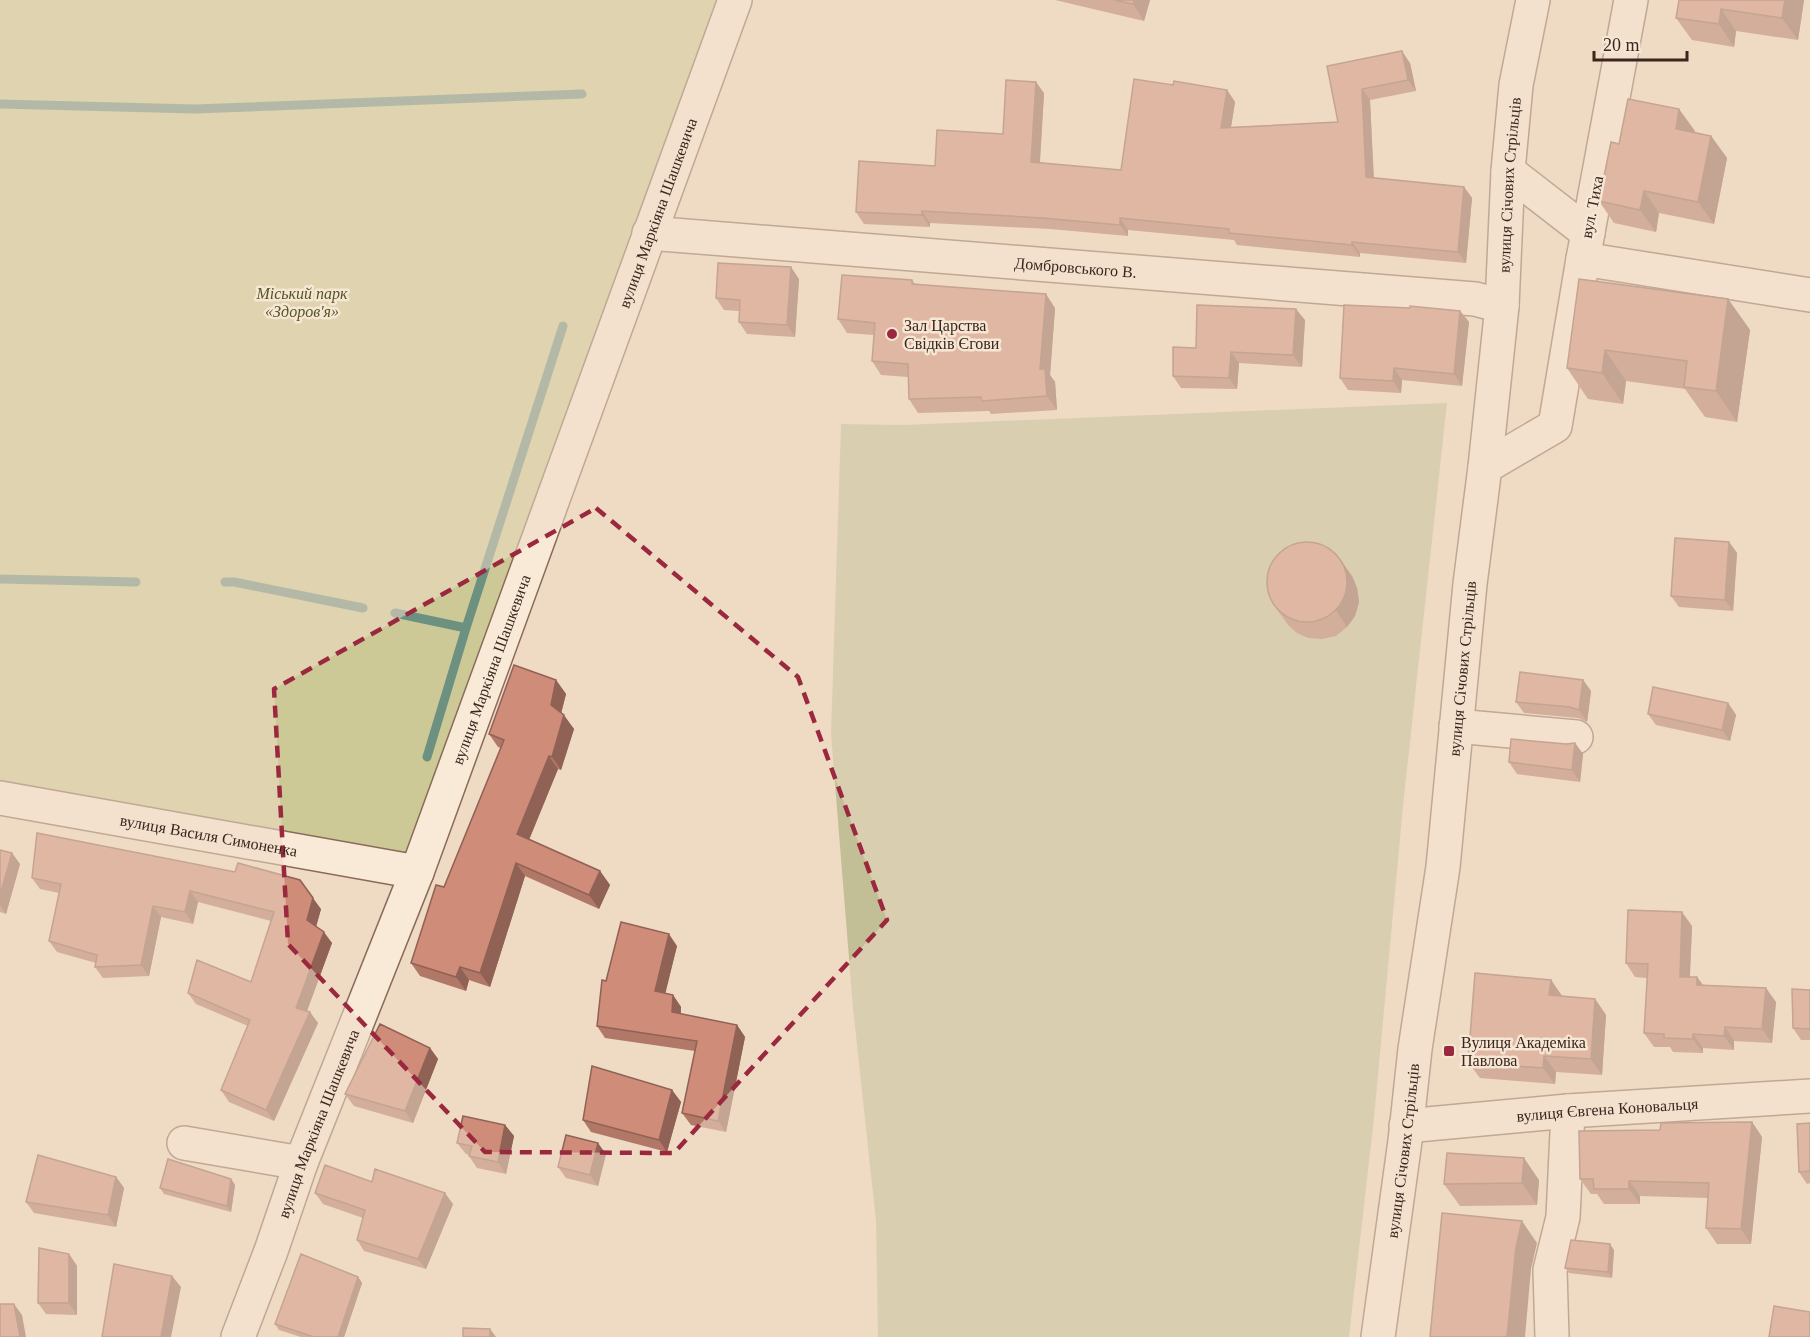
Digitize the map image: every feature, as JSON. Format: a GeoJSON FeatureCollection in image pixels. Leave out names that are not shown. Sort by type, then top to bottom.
{"type":"FeatureCollection","features":[{"type":"Feature","properties":{"kind":"street","name":"вулиця Маркіяна Шашкевича"},"geometry":{"type":"LineString","coordinates":[[238,1337],[301,1163],[417,872],[735,0]]}},
{"type":"Feature","properties":{"kind":"street","name":"вулиця Січових Стрільців"},"geometry":{"type":"LineString","coordinates":[[1378,1337],[1415,1049],[1443,867],[1470,584],[1502,306],[1508,171],[1516,85],[1533,0]]}},
{"type":"Feature","properties":{"kind":"street","name":"вул. Тиха"},"geometry":{"type":"LineString","coordinates":[[1631,0],[1585,246],[1810,295]]}},
{"type":"Feature","properties":{"kind":"street"},"geometry":{"type":"LineString","coordinates":[[1485,467],[1555,426],[1585,246],[1508,171]]}},
{"type":"Feature","properties":{"kind":"street","name":"Домбровського В."},"geometry":{"type":"LineString","coordinates":[[649,234],[1475,299],[1502,306]]}},
{"type":"Feature","properties":{"kind":"street"},"geometry":{"type":"LineString","coordinates":[[1456,726],[1576,737]]}},
{"type":"Feature","properties":{"kind":"street","name":"вулиця Василя Симоненка"},"geometry":{"type":"LineString","coordinates":[[0,798],[417,872]]}},
{"type":"Feature","properties":{"kind":"street","name":"вулиця Євгена Коновальця"},"geometry":{"type":"LineString","coordinates":[[1406,1126],[1568,1111],[1810,1096]]}},
{"type":"Feature","properties":{"kind":"street"},"geometry":{"type":"LineString","coordinates":[[1552,1337],[1550,1270],[1563,1216],[1568,1111]]}},
{"type":"Feature","properties":{"kind":"street"},"geometry":{"type":"LineString","coordinates":[[184,1143],[301,1163]]}},
{"type":"Feature","properties":{"kind":"highlighted area"},"geometry":{"type":"Polygon","coordinates":[[[596,508],[798,677],[887,920],[674,1153],[485,1152],[288,944],[274,689],[596,508]]]}},
{"type":"Feature","properties":{"kind":"green space","name":"Міський парк «Здоров'я»"},"geometry":{"type":"Polygon","coordinates":[[[0,0],[735,0],[417,872],[0,801],[0,0]]]}},
{"type":"Feature","properties":{"kind":"shaded area"},"geometry":{"type":"Polygon","coordinates":[[[1447,403],[1403,806],[1374,1118],[1349,1337],[878,1337],[876,1221],[853,1008],[831,734],[841,424],[903,425],[1447,403]]]}},
{"type":"Feature","properties":{"kind":"building"},"geometry":{"type":"Polygon","coordinates":[[[1114,0],[1134,0],[1133,4],[1114,0]]]}},
{"type":"Feature","properties":{"kind":"building"},"geometry":{"type":"Polygon","coordinates":[[[1679,0],[1785,0],[1782,18],[1721,9],[1719,24],[1676,18],[1679,0]]]}},
{"type":"Feature","properties":{"kind":"building"},"geometry":{"type":"Polygon","coordinates":[[[1402,51],[1408,80],[1362,89],[1366,177],[1464,187],[1458,252],[1229,233],[1229,229],[1120,218],[1120,225],[922,211],[922,215],[856,212],[859,161],[935,166],[937,130],[1003,134],[1006,80],[1036,82],[1031,162],[1121,170],[1134,79],[1173,85],[1174,81],[1227,90],[1221,128],[1338,122],[1327,66],[1402,51]]]}},
{"type":"Feature","properties":{"kind":"building"},"geometry":{"type":"Polygon","coordinates":[[[1628,99],[1679,109],[1676,129],[1711,136],[1698,202],[1644,191],[1640,210],[1599,201],[1611,142],[1619,144],[1628,99]]]}},
{"type":"Feature","properties":{"kind":"building"},"geometry":{"type":"Polygon","coordinates":[[[718,263],[791,267],[787,325],[739,322],[740,300],[716,298],[718,263]]]}},
{"type":"Feature","properties":{"kind":"building"},"geometry":{"type":"Polygon","coordinates":[[[842,275],[912,280],[912,284],[1046,294],[1040,369],[1045,369],[1047,396],[982,401],[981,397],[909,399],[908,364],[872,361],[875,323],[838,319],[842,275]]]}},
{"type":"Feature","properties":{"kind":"building"},"geometry":{"type":"Polygon","coordinates":[[[1579,279],[1728,299],[1716,391],[1684,387],[1687,361],[1605,350],[1602,373],[1567,368],[1579,279]]]}},
{"type":"Feature","properties":{"kind":"building"},"geometry":{"type":"Polygon","coordinates":[[[1197,305],[1296,309],[1293,355],[1231,352],[1229,378],[1173,376],[1173,347],[1196,348],[1197,305]]]}},
{"type":"Feature","properties":{"kind":"building"},"geometry":{"type":"Polygon","coordinates":[[[1344,305],[1410,308],[1410,306],[1460,311],[1454,374],[1394,368],[1393,381],[1340,378],[1344,305]]]}},
{"type":"Feature","properties":{"kind":"building"},"geometry":{"type":"Polygon","coordinates":[[[1675,538],[1729,542],[1725,600],[1671,596],[1675,538]]]}},
{"type":"Feature","properties":{"kind":"building"},"geometry":{"type":"Polygon","coordinates":[[[1307,542],[1322,545],[1335,554],[1344,567],[1347,582],[1344,597],[1335,610],[1322,619],[1307,622],[1292,619],[1279,610],[1270,597],[1267,582],[1270,567],[1279,554],[1292,545],[1307,542]]]}},
{"type":"Feature","properties":{"kind":"building"},"geometry":{"type":"Polygon","coordinates":[[[514,665],[556,680],[551,705],[564,715],[552,757],[549,756],[517,834],[600,871],[589,895],[516,863],[480,973],[460,967],[456,977],[411,963],[436,885],[444,887],[504,740],[489,734],[514,665]]]}},
{"type":"Feature","properties":{"kind":"building"},"geometry":{"type":"Polygon","coordinates":[[[1520,672],[1583,680],[1579,710],[1570,707],[1516,702],[1520,672]]]}},
{"type":"Feature","properties":{"kind":"building"},"geometry":{"type":"Polygon","coordinates":[[[1653,687],[1728,703],[1722,730],[1648,714],[1653,687]]]}},
{"type":"Feature","properties":{"kind":"building"},"geometry":{"type":"Polygon","coordinates":[[[1511,739],[1575,743],[1572,770],[1509,762],[1511,739]]]}},
{"type":"Feature","properties":{"kind":"building"},"geometry":{"type":"Polygon","coordinates":[[[37,833],[235,872],[238,863],[300,880],[313,898],[307,920],[324,932],[296,1008],[310,1012],[266,1110],[221,1090],[250,1020],[188,993],[197,960],[251,982],[274,912],[190,891],[185,912],[153,906],[141,965],[95,967],[97,955],[49,941],[61,884],[32,878],[37,833]]]}},
{"type":"Feature","properties":{"kind":"building"},"geometry":{"type":"Polygon","coordinates":[[[0,850],[12,853],[0,895],[0,850]]]}},
{"type":"Feature","properties":{"kind":"building"},"geometry":{"type":"Polygon","coordinates":[[[1628,910],[1682,912],[1680,977],[1697,977],[1697,985],[1766,988],[1762,1029],[1725,1027],[1724,1036],[1693,1034],[1693,1039],[1664,1038],[1664,1034],[1644,1033],[1648,964],[1626,963],[1628,910]]]}},
{"type":"Feature","properties":{"kind":"building"},"geometry":{"type":"Polygon","coordinates":[[[621,922],[669,934],[655,991],[673,995],[672,1012],[737,1025],[718,1121],[682,1113],[697,1041],[597,1026],[602,980],[606,981],[621,922]]]}},
{"type":"Feature","properties":{"kind":"building"},"geometry":{"type":"Polygon","coordinates":[[[1475,973],[1551,980],[1549,995],[1595,999],[1591,1059],[1544,1056],[1543,1068],[1468,1062],[1475,973]]]}},
{"type":"Feature","properties":{"kind":"building"},"geometry":{"type":"Polygon","coordinates":[[[1792,989],[1810,990],[1810,1029],[1793,1028],[1792,989]]]}},
{"type":"Feature","properties":{"kind":"building"},"geometry":{"type":"Polygon","coordinates":[[[380,1024],[430,1048],[405,1111],[345,1094],[380,1024]]]}},
{"type":"Feature","properties":{"kind":"building"},"geometry":{"type":"Polygon","coordinates":[[[592,1066],[672,1090],[659,1140],[583,1120],[592,1066]]]}},
{"type":"Feature","properties":{"kind":"building"},"geometry":{"type":"Polygon","coordinates":[[[463,1116],[505,1125],[498,1162],[469,1156],[472,1146],[457,1143],[463,1116]]]}},
{"type":"Feature","properties":{"kind":"building"},"geometry":{"type":"Polygon","coordinates":[[[1752,1122],[1741,1229],[1706,1228],[1709,1183],[1629,1181],[1629,1189],[1594,1189],[1593,1179],[1580,1179],[1579,1131],[1660,1130],[1661,1123],[1752,1122]]]}},
{"type":"Feature","properties":{"kind":"building"},"geometry":{"type":"Polygon","coordinates":[[[1810,1123],[1810,1171],[1799,1172],[1797,1124],[1810,1123]]]}},
{"type":"Feature","properties":{"kind":"building"},"geometry":{"type":"Polygon","coordinates":[[[566,1135],[598,1143],[590,1175],[558,1167],[566,1135]]]}},
{"type":"Feature","properties":{"kind":"building"},"geometry":{"type":"Polygon","coordinates":[[[1447,1153],[1524,1158],[1522,1183],[1444,1184],[1447,1153]]]}},
{"type":"Feature","properties":{"kind":"building"},"geometry":{"type":"Polygon","coordinates":[[[38,1155],[116,1177],[108,1215],[26,1202],[38,1155]]]}},
{"type":"Feature","properties":{"kind":"building"},"geometry":{"type":"Polygon","coordinates":[[[168,1159],[231,1179],[227,1206],[160,1188],[168,1159]]]}},
{"type":"Feature","properties":{"kind":"building"},"geometry":{"type":"Polygon","coordinates":[[[325,1165],[372,1182],[375,1169],[445,1193],[418,1259],[357,1240],[365,1210],[315,1193],[325,1165]]]}},
{"type":"Feature","properties":{"kind":"building"},"geometry":{"type":"Polygon","coordinates":[[[1442,1213],[1522,1221],[1516,1247],[1507,1337],[1430,1337],[1442,1213]]]}},
{"type":"Feature","properties":{"kind":"building"},"geometry":{"type":"Polygon","coordinates":[[[1571,1240],[1610,1244],[1608,1272],[1565,1268],[1571,1240]]]}},
{"type":"Feature","properties":{"kind":"building"},"geometry":{"type":"Polygon","coordinates":[[[39,1248],[69,1254],[69,1303],[38,1303],[39,1248]]]}},
{"type":"Feature","properties":{"kind":"building"},"geometry":{"type":"Polygon","coordinates":[[[301,1254],[358,1277],[338,1337],[314,1337],[275,1324],[301,1254]]]}},
{"type":"Feature","properties":{"kind":"building"},"geometry":{"type":"Polygon","coordinates":[[[114,1264],[172,1276],[161,1337],[102,1337],[114,1264]]]}},
{"type":"Feature","properties":{"kind":"building"},"geometry":{"type":"Polygon","coordinates":[[[0,1304],[14,1304],[20,1337],[0,1337],[0,1304]]]}},
{"type":"Feature","properties":{"kind":"building"},"geometry":{"type":"Polygon","coordinates":[[[1774,1306],[1810,1312],[1810,1337],[1769,1337],[1774,1306]]]}},
{"type":"Feature","properties":{"kind":"building"},"geometry":{"type":"Polygon","coordinates":[[[463,1328],[490,1329],[490,1337],[463,1337],[463,1328]]]}},
{"type":"Feature","properties":{"kind":"waterway"},"geometry":{"type":"LineString","coordinates":[[0,104],[195,109],[582,94]]}},
{"type":"Feature","properties":{"kind":"waterway"},"geometry":{"type":"LineString","coordinates":[[427,757],[563,326]]}},
{"type":"Feature","properties":{"kind":"waterway"},"geometry":{"type":"LineString","coordinates":[[0,579],[136,582]]}},
{"type":"Feature","properties":{"kind":"waterway"},"geometry":{"type":"LineString","coordinates":[[225,582],[363,608]]}},
{"type":"Feature","properties":{"kind":"waterway"},"geometry":{"type":"LineString","coordinates":[[395,613],[466,628]]}},
{"type":"Feature","properties":{"kind":"place","name":"Зал Царства Свідків Єгови"},"geometry":{"type":"Point","coordinates":[892,334]}},
{"type":"Feature","properties":{"kind":"place","name":"Вулиця Академіка Павлова"},"geometry":{"type":"Point","coordinates":[1449,1051]}}]}
